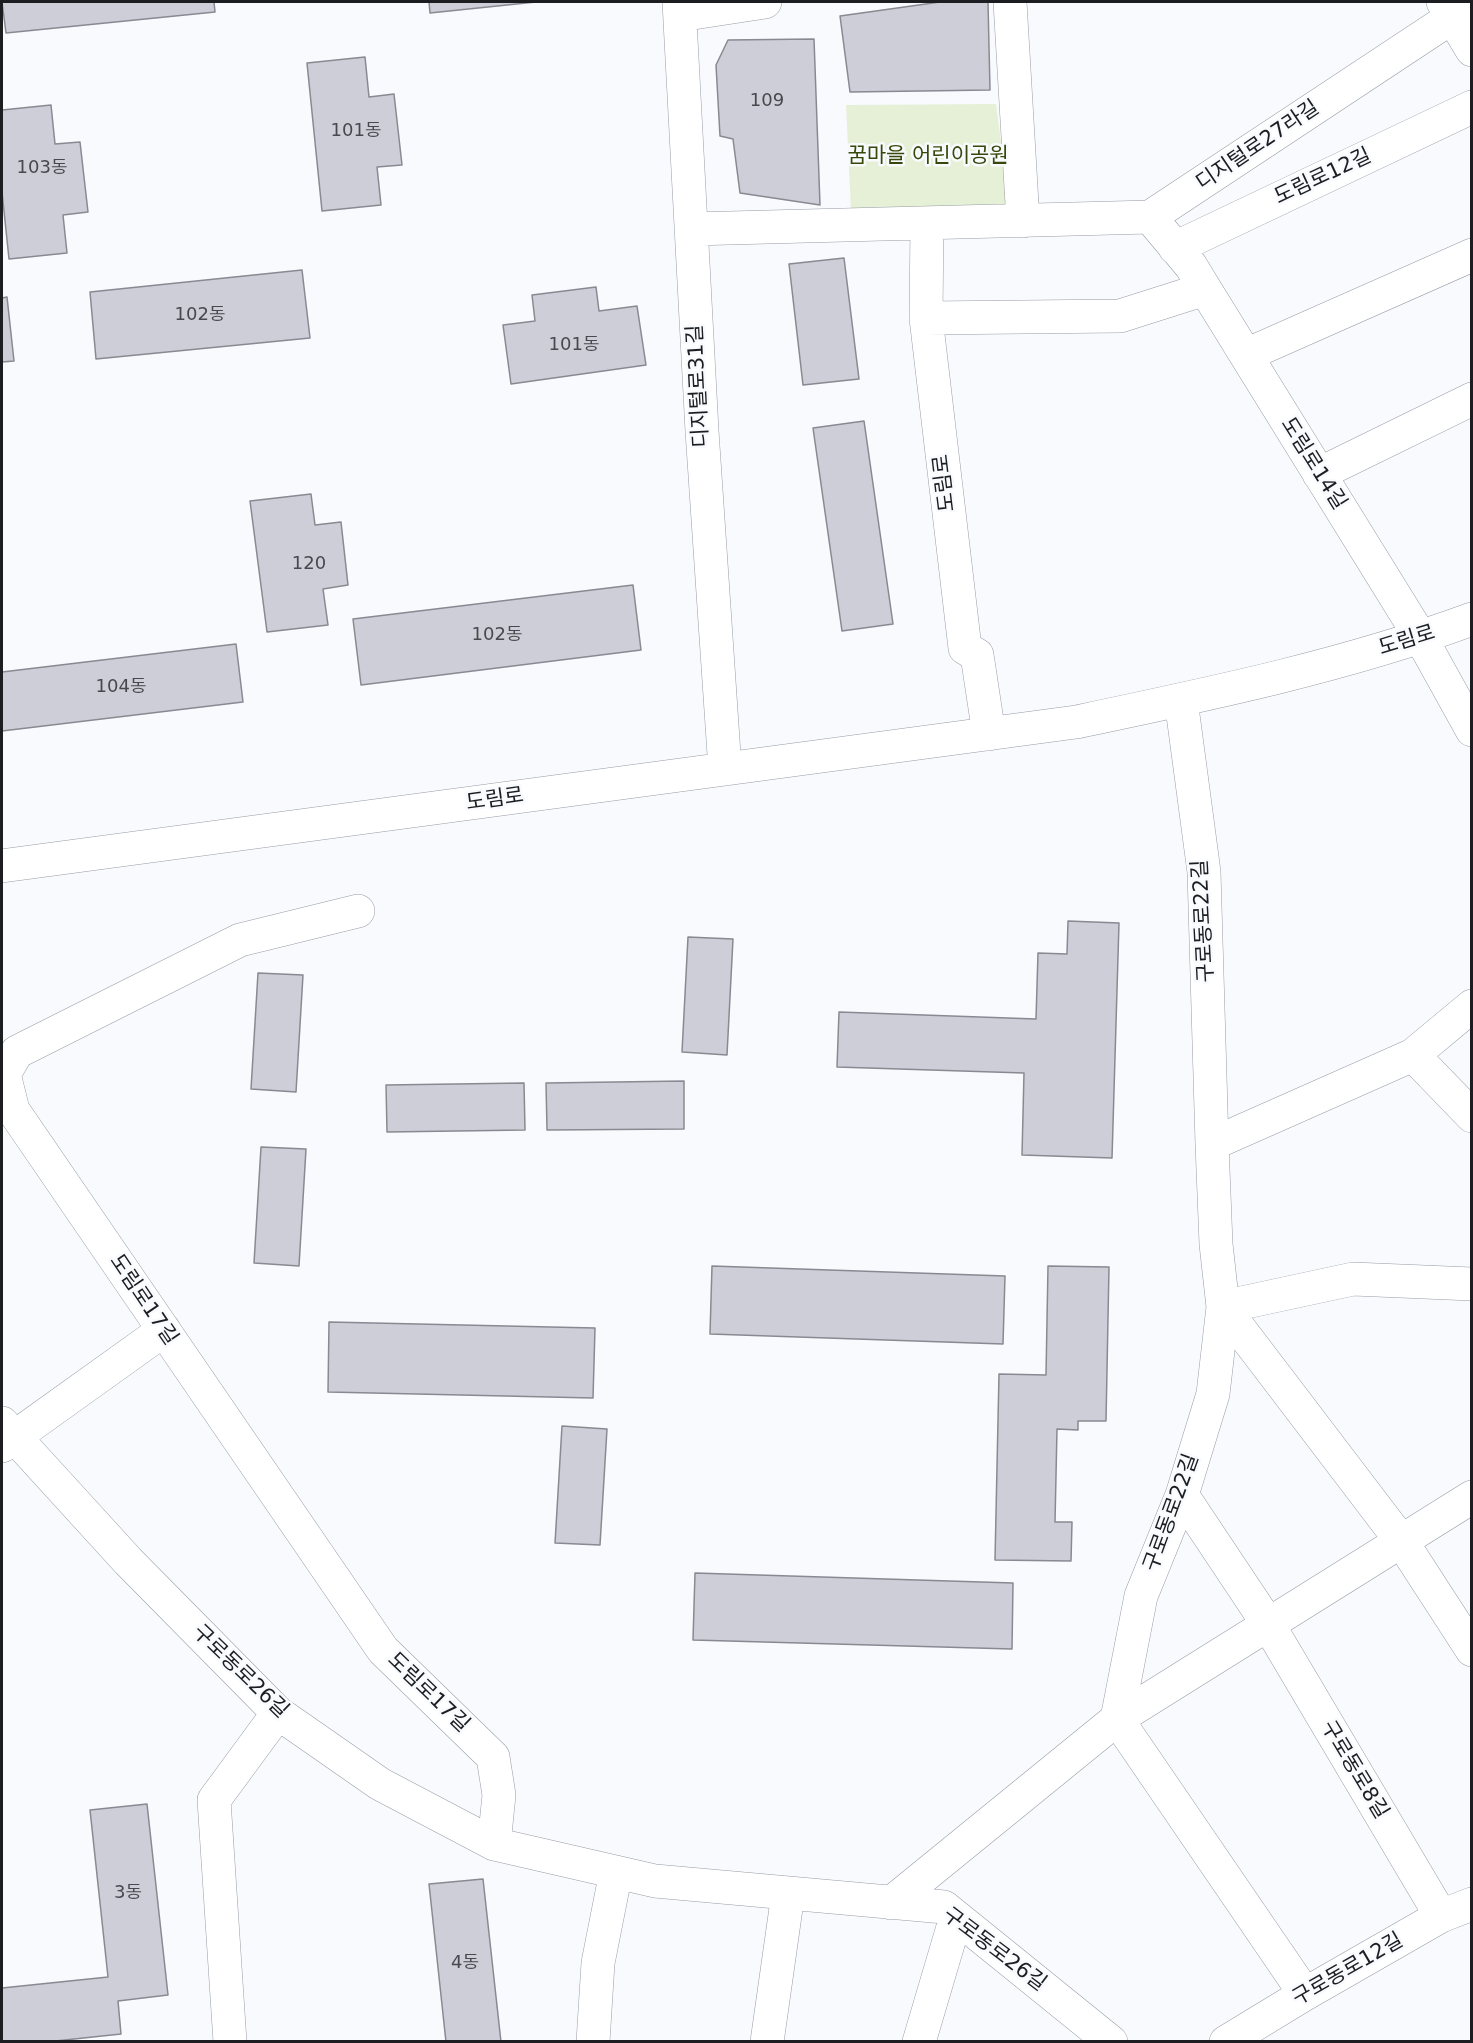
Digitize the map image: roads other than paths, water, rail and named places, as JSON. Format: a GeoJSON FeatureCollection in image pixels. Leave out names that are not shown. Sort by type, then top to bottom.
{"type":"FeatureCollection","features":[{"type":"Feature","properties":{"kind":"street"},"geometry":{"type":"LineString","coordinates":[[679,8],[765,2]]}},
{"type":"Feature","properties":{"kind":"street"},"geometry":{"type":"LineString","coordinates":[[1010,2],[1023,221]]}},
{"type":"Feature","properties":{"kind":"street","name":"디지털로31길"},"geometry":{"type":"LineString","coordinates":[[679,8],[701,419],[725,769]]}},
{"type":"Feature","properties":{"kind":"street"},"geometry":{"type":"LineString","coordinates":[[1455,8],[1472,50]]}},
{"type":"Feature","properties":{"kind":"street","name":"디지털로27라길"},"geometry":{"type":"LineString","coordinates":[[1150,217],[1455,8]]}},
{"type":"Feature","properties":{"kind":"street","name":"도림로12길"},"geometry":{"type":"LineString","coordinates":[[1176,248],[1472,107]]}},
{"type":"Feature","properties":{"kind":"street"},"geometry":{"type":"LineString","coordinates":[[691,230],[1150,217]]}},
{"type":"Feature","properties":{"kind":"street","name":"도림로14길"},"geometry":{"type":"LineString","coordinates":[[1150,217],[1191,266],[1421,638],[1472,730]]}},
{"type":"Feature","properties":{"kind":"street","name":"도림로"},"geometry":{"type":"LineString","coordinates":[[927,223],[926,318],[965,648],[977,655],[989,734]]}},
{"type":"Feature","properties":{"kind":"street"},"geometry":{"type":"LineString","coordinates":[[1246,355],[1472,255]]}},
{"type":"Feature","properties":{"kind":"street"},"geometry":{"type":"LineString","coordinates":[[926,318],[1120,316],[1205,289]]}},
{"type":"Feature","properties":{"kind":"street"},"geometry":{"type":"LineString","coordinates":[[1319,474],[1472,399]]}},
{"type":"Feature","properties":{"kind":"street","name":"도림로"},"geometry":{"type":"LineString","coordinates":[[2,866],[1076,722],[1252,684],[1421,638],[1472,620]]}},
{"type":"Feature","properties":{"kind":"street","name":"구로동로22길"},"geometry":{"type":"LineString","coordinates":[[1117,1719],[1141,1596],[1182,1495],[1213,1394],[1223,1307],[1216,1244],[1204,872],[1181,700]]}},
{"type":"Feature","properties":{"kind":"street","name":"도림로17길"},"geometry":{"type":"LineString","coordinates":[[358,911],[240,940],[17,1052],[4,1074],[13,1110],[383,1650],[493,1757],[499,1794],[494,1844]]}},
{"type":"Feature","properties":{"kind":"street"},"geometry":{"type":"LineString","coordinates":[[1212,1144],[1413,1054],[1472,1006]]}},
{"type":"Feature","properties":{"kind":"street"},"geometry":{"type":"LineString","coordinates":[[1413,1054],[1472,1116]]}},
{"type":"Feature","properties":{"kind":"street"},"geometry":{"type":"LineString","coordinates":[[1472,1284],[1353,1279],[1223,1307],[1402,1542],[1472,1650]]}},
{"type":"Feature","properties":{"kind":"street","name":"구로동로26길"},"geometry":{"type":"LineString","coordinates":[[164,1330],[6,1436],[278,1713],[380,1785],[494,1844],[655,1881],[944,1907],[1111,2042]]}},
{"type":"Feature","properties":{"kind":"street","name":"구로동로8길"},"geometry":{"type":"LineString","coordinates":[[1182,1495],[1268,1624],[1441,1916]]}},
{"type":"Feature","properties":{"kind":"street"},"geometry":{"type":"LineString","coordinates":[[891,1903],[1117,1719],[1472,1497]]}},
{"type":"Feature","properties":{"kind":"street"},"geometry":{"type":"LineString","coordinates":[[230,2042],[214,1800],[278,1713]]}},
{"type":"Feature","properties":{"kind":"street"},"geometry":{"type":"LineString","coordinates":[[1117,1719],[1305,1994]]}},
{"type":"Feature","properties":{"kind":"street"},"geometry":{"type":"LineString","coordinates":[[593,2042],[598,1963],[616,1872]]}},
{"type":"Feature","properties":{"kind":"street"},"geometry":{"type":"LineString","coordinates":[[767,2042],[788,1894]]}},
{"type":"Feature","properties":{"kind":"street","name":"구로동로12길"},"geometry":{"type":"LineString","coordinates":[[1226,2042],[1441,1916],[1472,1904]]}},
{"type":"Feature","properties":{"kind":"street"},"geometry":{"type":"LineString","coordinates":[[919,2042],[956,1917]]}},
{"type":"Feature","properties":{"kind":"park label","name":"꿈마을 어린이공원"},"geometry":{"type":"Point","coordinates":[928,157]}}]}
